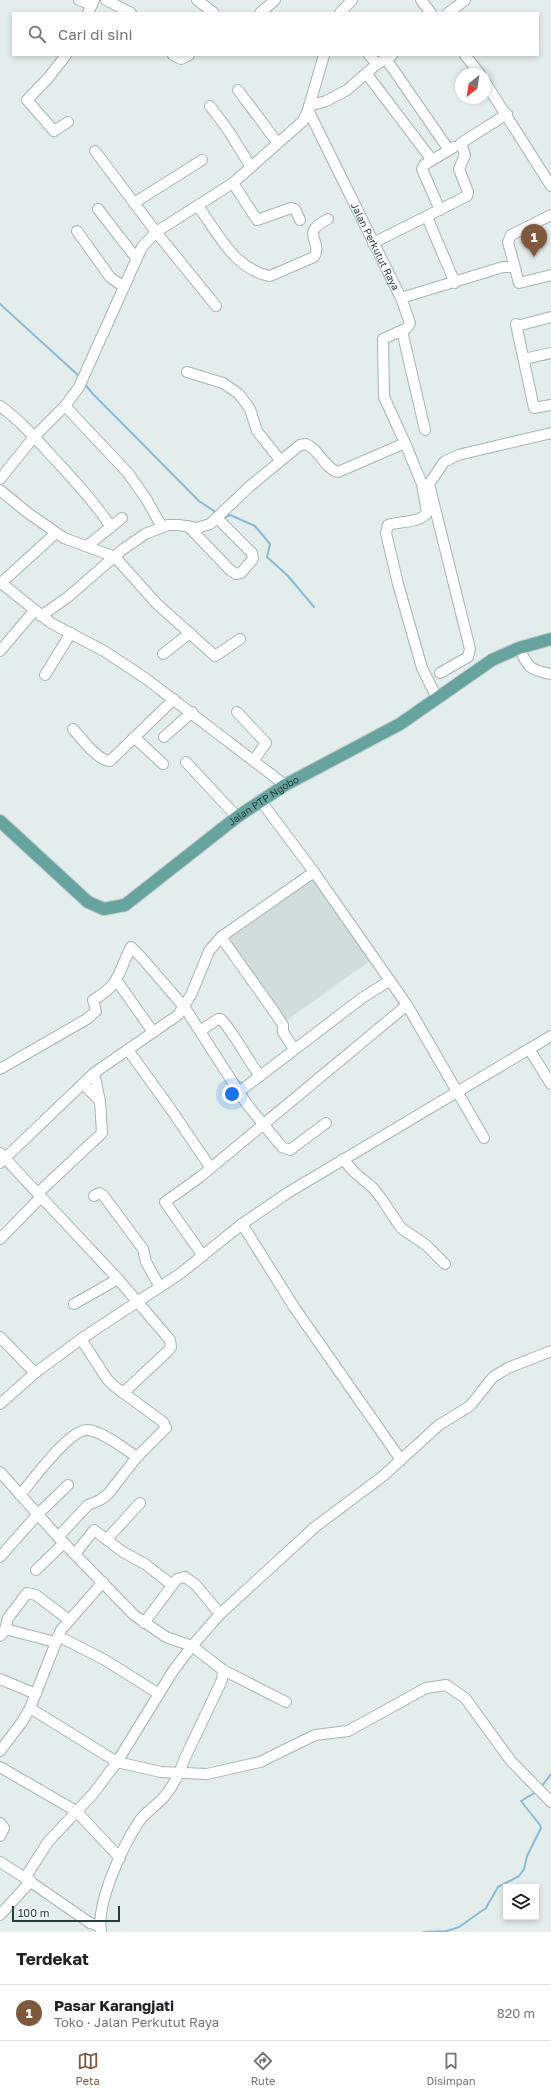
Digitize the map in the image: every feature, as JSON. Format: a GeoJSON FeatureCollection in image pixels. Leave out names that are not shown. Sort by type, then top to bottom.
{"type":"FeatureCollection","features":[{"type":"Feature","properties":{"kind":"main road","name":"Jalan PTP Ngobo"},"geometry":{"type":"LineString","coordinates":[[0,821],[88,902],[98,908],[108,909],[125,904],[138,896],[260,800],[285,785],[390,730],[492,660],[520,648],[551,639]]}},
{"type":"Feature","properties":{"kind":"street"},"geometry":{"type":"LineString","coordinates":[[79,0],[91,6]]}},
{"type":"Feature","properties":{"kind":"street"},"geometry":{"type":"LineString","coordinates":[[106,0],[129,12]]}},
{"type":"Feature","properties":{"kind":"street"},"geometry":{"type":"LineString","coordinates":[[197,0],[213,12]]}},
{"type":"Feature","properties":{"kind":"street"},"geometry":{"type":"LineString","coordinates":[[261,12],[275,0]]}},
{"type":"Feature","properties":{"kind":"street"},"geometry":{"type":"LineString","coordinates":[[341,12],[352,0]]}},
{"type":"Feature","properties":{"kind":"street"},"geometry":{"type":"LineString","coordinates":[[421,0],[431,12]]}},
{"type":"Feature","properties":{"kind":"street"},"geometry":{"type":"LineString","coordinates":[[449,12],[465,0]]}},
{"type":"Feature","properties":{"kind":"street"},"geometry":{"type":"LineString","coordinates":[[65,56],[49,77],[27,100],[54,130],[68,122]]}},
{"type":"Feature","properties":{"kind":"street"},"geometry":{"type":"LineString","coordinates":[[175,56],[181,59],[187,56]]}},
{"type":"Feature","properties":{"kind":"street"},"geometry":{"type":"LineString","coordinates":[[0,479],[34,437],[65,406],[79,387],[142,247],[156,232],[233,183],[303,121],[309,108],[324,56]]}},
{"type":"Feature","properties":{"kind":"street"},"geometry":{"type":"LineString","coordinates":[[375,56],[388,58],[449,150]]}},
{"type":"Feature","properties":{"kind":"street"},"geometry":{"type":"LineString","coordinates":[[466,56],[475,68]]}},
{"type":"Feature","properties":{"kind":"street"},"geometry":{"type":"LineString","coordinates":[[309,108],[347,90],[388,58]]}},
{"type":"Feature","properties":{"kind":"street"},"geometry":{"type":"LineString","coordinates":[[366,74],[432,160]]}},
{"type":"Feature","properties":{"kind":"street"},"geometry":{"type":"LineString","coordinates":[[238,90],[278,142]]}},
{"type":"Feature","properties":{"kind":"street"},"geometry":{"type":"LineString","coordinates":[[491,91],[551,186]]}},
{"type":"Feature","properties":{"kind":"street"},"geometry":{"type":"LineString","coordinates":[[210,106],[228,130],[251,167]]}},
{"type":"Feature","properties":{"kind":"street","name":"Jalan Perkutut Raya"},"geometry":{"type":"LineString","coordinates":[[309,108],[373,243],[401,298],[503,267],[514,267]]}},
{"type":"Feature","properties":{"kind":"street"},"geometry":{"type":"LineString","coordinates":[[440,210],[422,170],[424,165],[507,114]]}},
{"type":"Feature","properties":{"kind":"street"},"geometry":{"type":"LineString","coordinates":[[373,243],[464,198],[468,194],[459,168],[466,155],[461,143]]}},
{"type":"Feature","properties":{"kind":"street"},"geometry":{"type":"LineString","coordinates":[[95,151],[156,232],[216,306]]}},
{"type":"Feature","properties":{"kind":"street"},"geometry":{"type":"LineString","coordinates":[[134,203],[202,160]]}},
{"type":"Feature","properties":{"kind":"street"},"geometry":{"type":"LineString","coordinates":[[233,183],[257,220],[291,208],[295,209],[300,220]]}},
{"type":"Feature","properties":{"kind":"street"},"geometry":{"type":"LineString","coordinates":[[198,206],[236,259],[255,270],[270,276],[314,257],[317,250],[312,234],[313,229],[328,219]]}},
{"type":"Feature","properties":{"kind":"street"},"geometry":{"type":"LineString","coordinates":[[98,209],[136,258]]}},
{"type":"Feature","properties":{"kind":"street"},"geometry":{"type":"LineString","coordinates":[[551,215],[509,238],[508,244],[519,283],[551,275]]}},
{"type":"Feature","properties":{"kind":"street"},"geometry":{"type":"LineString","coordinates":[[427,217],[454,283]]}},
{"type":"Feature","properties":{"kind":"street"},"geometry":{"type":"LineString","coordinates":[[77,232],[110,277],[124,288]]}},
{"type":"Feature","properties":{"kind":"street"},"geometry":{"type":"LineString","coordinates":[[401,298],[410,324],[402,331],[386,336],[383,339],[383,387],[386,404],[405,442],[422,484],[427,513],[425,517],[388,525],[386,533],[398,584],[422,668],[437,698]]}},
{"type":"Feature","properties":{"kind":"street"},"geometry":{"type":"LineString","coordinates":[[551,317],[517,325],[534,408],[551,405]]}},
{"type":"Feature","properties":{"kind":"street"},"geometry":{"type":"LineString","coordinates":[[402,331],[425,430]]}},
{"type":"Feature","properties":{"kind":"street"},"geometry":{"type":"LineString","coordinates":[[524,359],[551,354]]}},
{"type":"Feature","properties":{"kind":"street"},"geometry":{"type":"LineString","coordinates":[[187,372],[223,383],[240,394],[250,409],[257,431],[280,460]]}},
{"type":"Feature","properties":{"kind":"street"},"geometry":{"type":"LineString","coordinates":[[0,406],[34,437],[99,508],[111,527]]}},
{"type":"Feature","properties":{"kind":"street"},"geometry":{"type":"LineString","coordinates":[[65,406],[128,473],[145,497],[162,527]]}},
{"type":"Feature","properties":{"kind":"street"},"geometry":{"type":"LineString","coordinates":[[440,673],[468,657],[470,650],[429,484],[444,462],[458,455],[551,433]]}},
{"type":"Feature","properties":{"kind":"street"},"geometry":{"type":"LineString","coordinates":[[0,650],[38,613],[77,589],[138,538],[162,527],[174,524],[201,528],[217,517],[225,508],[280,460],[300,445],[306,444],[312,447],[333,470],[338,472],[405,442]]}},
{"type":"Feature","properties":{"kind":"street"},"geometry":{"type":"LineString","coordinates":[[0,490],[56,534],[115,557],[156,603],[215,656],[240,639]]}},
{"type":"Feature","properties":{"kind":"street"},"geometry":{"type":"LineString","coordinates":[[188,526],[230,570],[238,574],[251,562],[254,556],[217,517]]}},
{"type":"Feature","properties":{"kind":"street"},"geometry":{"type":"LineString","coordinates":[[87,546],[122,518]]}},
{"type":"Feature","properties":{"kind":"street"},"geometry":{"type":"LineString","coordinates":[[56,534],[1,583],[38,613],[121,662],[174,698],[285,785]]}},
{"type":"Feature","properties":{"kind":"street"},"geometry":{"type":"LineString","coordinates":[[45,675],[71,633]]}},
{"type":"Feature","properties":{"kind":"street"},"geometry":{"type":"LineString","coordinates":[[163,654],[190,633]]}},
{"type":"Feature","properties":{"kind":"street"},"geometry":{"type":"LineString","coordinates":[[520,648],[528,666],[539,672],[551,674]]}},
{"type":"Feature","properties":{"kind":"street"},"geometry":{"type":"LineString","coordinates":[[73,729],[106,760],[110,761],[174,698]]}},
{"type":"Feature","properties":{"kind":"street"},"geometry":{"type":"LineString","coordinates":[[164,738],[192,712]]}},
{"type":"Feature","properties":{"kind":"street"},"geometry":{"type":"LineString","coordinates":[[237,712],[266,743],[254,760]]}},
{"type":"Feature","properties":{"kind":"street"},"geometry":{"type":"LineString","coordinates":[[134,737],[163,764]]}},
{"type":"Feature","properties":{"kind":"street"},"geometry":{"type":"LineString","coordinates":[[186,762],[237,817]]}},
{"type":"Feature","properties":{"kind":"street"},"geometry":{"type":"LineString","coordinates":[[260,800],[314,872],[406,1005],[458,1090],[484,1138]]}},
{"type":"Feature","properties":{"kind":"street"},"geometry":{"type":"LineString","coordinates":[[123,1393],[168,1351],[172,1344],[118,1279],[2,1158],[94,1073],[178,1015],[185,1008],[209,950],[221,937],[314,872]]}},
{"type":"Feature","properties":{"kind":"street"},"geometry":{"type":"LineString","coordinates":[[221,937],[283,1024],[283,1032],[294,1049]]}},
{"type":"Feature","properties":{"kind":"street"},"geometry":{"type":"LineString","coordinates":[[0,1069],[94,1014],[96,1008],[93,1000],[109,991],[116,981],[130,947],[142,958],[185,1008],[239,1092],[278,1143],[290,1150],[326,1123]]}},
{"type":"Feature","properties":{"kind":"street"},"geometry":{"type":"LineString","coordinates":[[116,981],[153,1032]]}},
{"type":"Feature","properties":{"kind":"street"},"geometry":{"type":"LineString","coordinates":[[239,1092],[362,998],[389,981]]}},
{"type":"Feature","properties":{"kind":"street"},"geometry":{"type":"LineString","coordinates":[[203,1256],[165,1202],[210,1168],[263,1123],[307,1089],[377,1028],[406,1005]]}},
{"type":"Feature","properties":{"kind":"street"},"geometry":{"type":"LineString","coordinates":[[200,1031],[213,1022],[221,1019],[242,1047],[247,1060],[260,1076]]}},
{"type":"Feature","properties":{"kind":"street"},"geometry":{"type":"LineString","coordinates":[[0,1404],[35,1374],[81,1339],[160,1287],[203,1256],[242,1224],[289,1192],[551,1036]]}},
{"type":"Feature","properties":{"kind":"street"},"geometry":{"type":"LineString","coordinates":[[530,1049],[551,1084]]}},
{"type":"Feature","properties":{"kind":"street"},"geometry":{"type":"LineString","coordinates":[[128,1050],[170,1108],[210,1168]]}},
{"type":"Feature","properties":{"kind":"street"},"geometry":{"type":"LineString","coordinates":[[0,1239],[39,1195],[102,1133],[100,1101],[94,1073]]}},
{"type":"Feature","properties":{"kind":"street"},"geometry":{"type":"LineString","coordinates":[[83,1084],[100,1101]]}},
{"type":"Feature","properties":{"kind":"street"},"geometry":{"type":"LineString","coordinates":[[343,1159],[354,1172],[373,1188],[401,1228],[426,1245],[445,1264]]}},
{"type":"Feature","properties":{"kind":"street"},"geometry":{"type":"LineString","coordinates":[[94,1196],[99,1193],[104,1195],[143,1249],[146,1262],[160,1287]]}},
{"type":"Feature","properties":{"kind":"street"},"geometry":{"type":"LineString","coordinates":[[242,1224],[294,1307],[402,1460]]}},
{"type":"Feature","properties":{"kind":"street"},"geometry":{"type":"LineString","coordinates":[[74,1304],[118,1279]]}},
{"type":"Feature","properties":{"kind":"street"},"geometry":{"type":"LineString","coordinates":[[0,1337],[35,1374]]}},
{"type":"Feature","properties":{"kind":"street"},"geometry":{"type":"LineString","coordinates":[[36,1570],[88,1506],[108,1494],[137,1457],[165,1429],[166,1426],[107,1379],[81,1339]]}},
{"type":"Feature","properties":{"kind":"street"},"geometry":{"type":"LineString","coordinates":[[0,1915],[28,1879],[48,1842],[93,1794],[117,1762],[159,1694],[192,1646],[220,1614],[315,1527],[402,1460],[439,1425],[470,1406],[486,1385],[500,1372],[551,1351]]}},
{"type":"Feature","properties":{"kind":"street"},"geometry":{"type":"LineString","coordinates":[[20,1495],[69,1439],[82,1430],[90,1430],[98,1433],[137,1457]]}},
{"type":"Feature","properties":{"kind":"street"},"geometry":{"type":"LineString","coordinates":[[0,1472],[61,1540],[144,1623],[166,1637],[192,1646],[223,1670],[286,1702]]}},
{"type":"Feature","properties":{"kind":"street"},"geometry":{"type":"LineString","coordinates":[[0,1557],[38,1514],[68,1485]]}},
{"type":"Feature","properties":{"kind":"street"},"geometry":{"type":"LineString","coordinates":[[107,1539],[140,1503]]}},
{"type":"Feature","properties":{"kind":"street"},"geometry":{"type":"LineString","coordinates":[[75,1554],[94,1530],[123,1552],[145,1564],[172,1585]]}},
{"type":"Feature","properties":{"kind":"street"},"geometry":{"type":"LineString","coordinates":[[144,1623],[172,1585],[180,1577],[188,1578],[220,1614]]}},
{"type":"Feature","properties":{"kind":"street"},"geometry":{"type":"LineString","coordinates":[[0,1752],[3,1741],[22,1722],[30,1708],[57,1639],[69,1620],[103,1582]]}},
{"type":"Feature","properties":{"kind":"street"},"geometry":{"type":"LineString","coordinates":[[69,1620],[36,1595],[27,1593],[8,1618],[3,1633],[57,1639],[105,1660],[159,1694]]}},
{"type":"Feature","properties":{"kind":"street"},"geometry":{"type":"LineString","coordinates":[[0,1862],[28,1879],[90,1923],[101,1929],[102,1903],[120,1858],[138,1822],[164,1797],[180,1773],[184,1760],[222,1680],[223,1670]]}},
{"type":"Feature","properties":{"kind":"street"},"geometry":{"type":"LineString","coordinates":[[0,1679],[36,1694]]}},
{"type":"Feature","properties":{"kind":"street"},"geometry":{"type":"LineString","coordinates":[[30,1708],[117,1762],[161,1772],[215,1773],[260,1762],[315,1735],[348,1731],[426,1688],[446,1685],[465,1698],[511,1761],[551,1802]]}},
{"type":"Feature","properties":{"kind":"street"},"geometry":{"type":"LineString","coordinates":[[0,1767],[76,1811],[120,1858]]}},
{"type":"Feature","properties":{"kind":"street"},"geometry":{"type":"LineString","coordinates":[[0,1823],[4,1829],[0,1836]]}},
{"type":"Feature","properties":{"kind":"shaded area"},"geometry":{"type":"Polygon","coordinates":[[[311,877],[370,961],[284,1022],[223,938],[311,877]]]}},
{"type":"Feature","properties":{"kind":"waterway"},"geometry":{"type":"LineString","coordinates":[[0,304],[79,376]]}},
{"type":"Feature","properties":{"kind":"waterway"},"geometry":{"type":"LineString","coordinates":[[84,383],[93,394],[199,501],[217,513]]}},
{"type":"Feature","properties":{"kind":"waterway"},"geometry":{"type":"LineString","coordinates":[[222,516],[224,518],[230,515],[255,526],[270,544],[267,557],[288,576],[314,607]]}},
{"type":"Feature","properties":{"kind":"waterway"},"geometry":{"type":"LineString","coordinates":[[541,1787],[551,1774]]}},
{"type":"Feature","properties":{"kind":"waterway"},"geometry":{"type":"LineString","coordinates":[[424,1932],[447,1931],[459,1927],[486,1908],[498,1887],[519,1876],[524,1869],[527,1856],[541,1828],[521,1801],[536,1792]]}},
{"type":"Feature","properties":{"kind":"place","name":"Pasar Karangjati"},"geometry":{"type":"Point","coordinates":[534,257]}}]}
